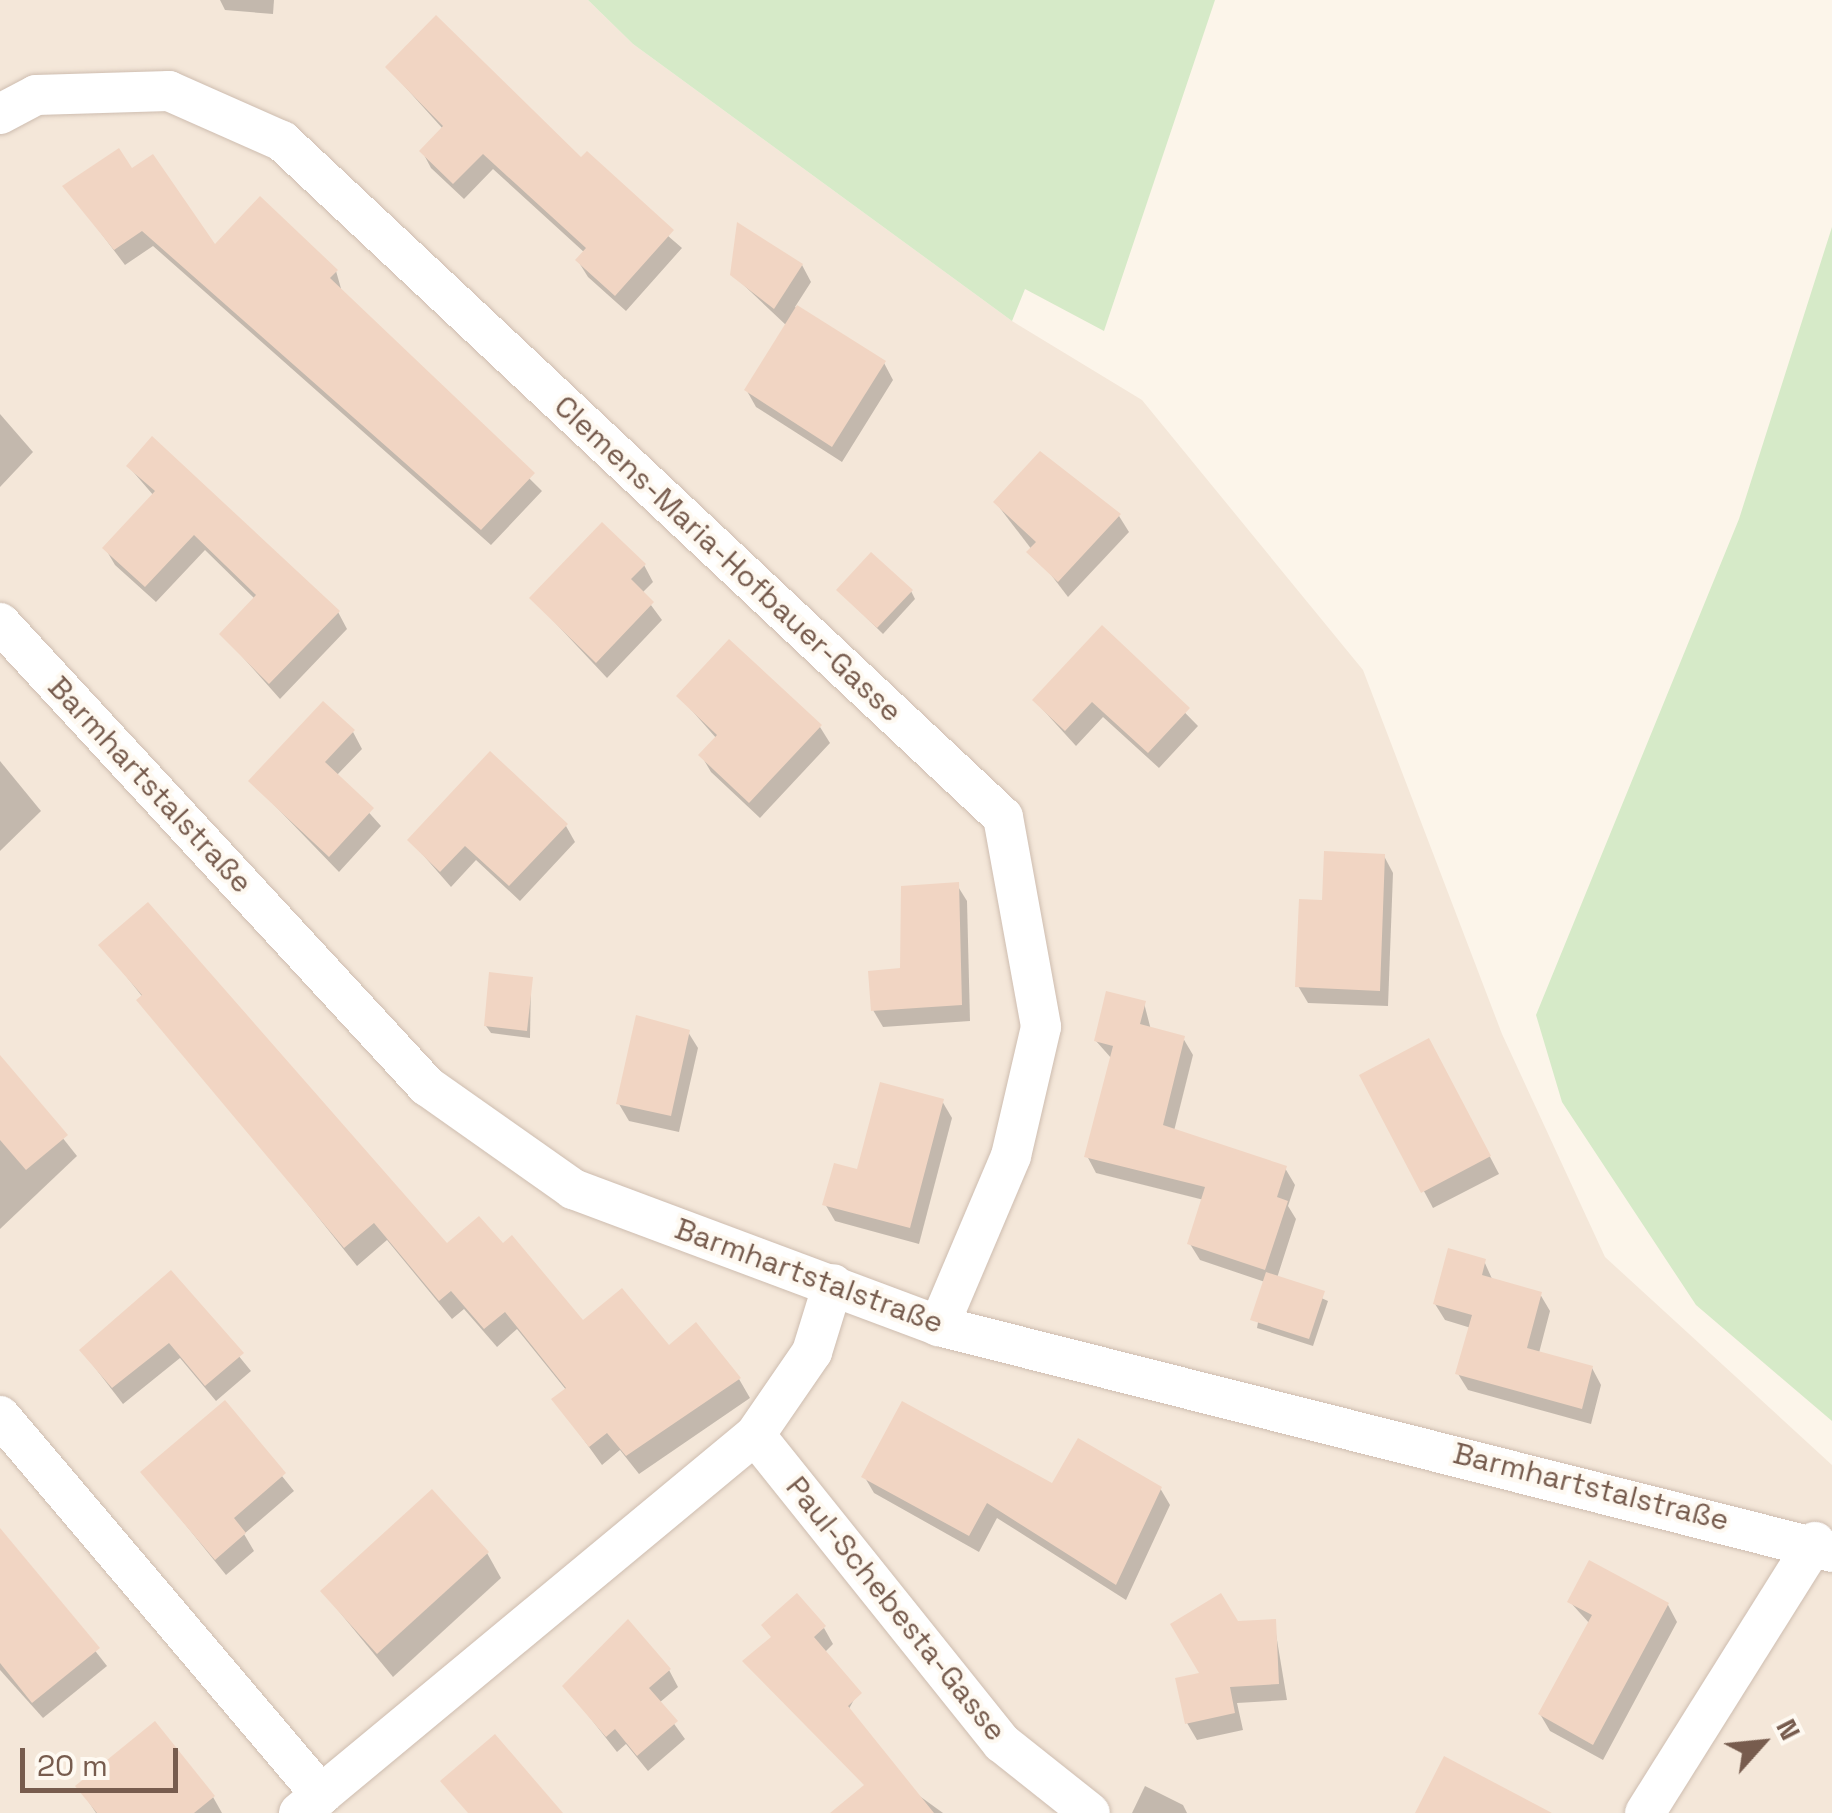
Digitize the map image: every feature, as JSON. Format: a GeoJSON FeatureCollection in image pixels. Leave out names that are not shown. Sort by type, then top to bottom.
{"type":"FeatureCollection","features":[{"type":"Feature","properties":{"kind":"street","name":"Clemens-Maria-Hofbauer-Gasse"},"geometry":{"type":"LineString","coordinates":[[0,114],[36,94],[169,91],[282,141],[1003,817],[1042,1027],[1011,1156],[939,1326]]}},
{"type":"Feature","properties":{"kind":"street","name":"Barmhartstalstraße"},"geometry":{"type":"LineString","coordinates":[[0,623],[427,1086],[572,1189],[939,1326],[1824,1547]]}},
{"type":"Feature","properties":{"kind":"street"},"geometry":{"type":"LineString","coordinates":[[0,1416],[310,1804],[756,1434],[812,1352],[833,1284]]}},
{"type":"Feature","properties":{"kind":"street","name":"Paul-Schebesta-Gasse"},"geometry":{"type":"LineString","coordinates":[[756,1434],[1002,1743],[1090,1813]]}},
{"type":"Feature","properties":{"kind":"street"},"geometry":{"type":"LineString","coordinates":[[1645,1813],[1824,1547]]}},
{"type":"Feature","properties":{"kind":"shaded area"},"geometry":{"type":"Polygon","coordinates":[[[0,0],[588,0],[633,44],[1012,321],[1142,400],[1363,670],[1502,1034],[1605,1257],[1832,1465],[1832,1813],[0,1813],[0,0]]]}},
{"type":"Feature","properties":{"kind":"green space"},"geometry":{"type":"Polygon","coordinates":[[[588,0],[1215,0],[1104,331],[1025,289],[1012,321],[633,44],[588,0]]]}},
{"type":"Feature","properties":{"kind":"green space"},"geometry":{"type":"Polygon","coordinates":[[[1832,227],[1832,1421],[1696,1305],[1562,1102],[1536,1015],[1739,519],[1832,227]]]}},
{"type":"Feature","properties":{"kind":"building"},"geometry":{"type":"Polygon","coordinates":[[[436,15],[581,157],[587,151],[674,230],[615,296],[575,260],[586,248],[483,154],[453,184],[419,151],[443,126],[385,67],[436,15]]]}},
{"type":"Feature","properties":{"kind":"building"},"geometry":{"type":"Polygon","coordinates":[[[119,148],[132,168],[153,154],[215,244],[260,196],[338,270],[330,278],[535,473],[481,530],[142,231],[114,250],[62,186],[119,148]]]}},
{"type":"Feature","properties":{"kind":"building"},"geometry":{"type":"Polygon","coordinates":[[[737,222],[803,264],[774,309],[730,275],[737,222]]]}},
{"type":"Feature","properties":{"kind":"building"},"geometry":{"type":"Polygon","coordinates":[[[797,305],[886,361],[832,447],[744,390],[797,305]]]}},
{"type":"Feature","properties":{"kind":"building"},"geometry":{"type":"Polygon","coordinates":[[[152,436],[340,611],[269,684],[219,634],[256,595],[194,535],[145,587],[102,548],[155,491],[126,466],[152,436]]]}},
{"type":"Feature","properties":{"kind":"building"},"geometry":{"type":"Polygon","coordinates":[[[1040,451],[1121,514],[1058,582],[1026,552],[1036,542],[993,502],[1040,451]]]}},
{"type":"Feature","properties":{"kind":"building"},"geometry":{"type":"Polygon","coordinates":[[[602,522],[646,564],[631,579],[654,602],[596,663],[529,598],[602,522]]]}},
{"type":"Feature","properties":{"kind":"building"},"geometry":{"type":"Polygon","coordinates":[[[871,552],[913,590],[877,628],[836,590],[871,552]]]}},
{"type":"Feature","properties":{"kind":"building"},"geometry":{"type":"Polygon","coordinates":[[[1102,625],[1190,708],[1148,753],[1092,702],[1065,731],[1032,700],[1102,625]]]}},
{"type":"Feature","properties":{"kind":"building"},"geometry":{"type":"Polygon","coordinates":[[[729,639],[822,725],[749,803],[698,755],[717,735],[676,696],[729,639]]]}},
{"type":"Feature","properties":{"kind":"building"},"geometry":{"type":"Polygon","coordinates":[[[323,701],[355,730],[325,762],[374,808],[329,857],[248,781],[323,701]]]}},
{"type":"Feature","properties":{"kind":"building"},"geometry":{"type":"Polygon","coordinates":[[[490,751],[568,824],[509,886],[465,846],[440,872],[407,840],[490,751]]]}},
{"type":"Feature","properties":{"kind":"building"},"geometry":{"type":"Polygon","coordinates":[[[1324,851],[1385,854],[1380,991],[1295,987],[1299,899],[1322,900],[1324,851]]]}},
{"type":"Feature","properties":{"kind":"building"},"geometry":{"type":"Polygon","coordinates":[[[959,882],[962,1005],[871,1011],[868,971],[900,968],[901,886],[959,882]]]}},
{"type":"Feature","properties":{"kind":"building"},"geometry":{"type":"Polygon","coordinates":[[[148,902],[447,1243],[479,1216],[503,1243],[512,1235],[583,1320],[622,1288],[669,1345],[696,1322],[741,1378],[626,1456],[607,1433],[589,1447],[551,1399],[566,1388],[505,1312],[484,1329],[451,1291],[439,1301],[374,1223],[344,1248],[136,1000],[142,995],[98,945],[148,902]]]}},
{"type":"Feature","properties":{"kind":"building"},"geometry":{"type":"Polygon","coordinates":[[[489,972],[533,977],[527,1031],[484,1026],[489,972]]]}},
{"type":"Feature","properties":{"kind":"building"},"geometry":{"type":"Polygon","coordinates":[[[1106,991],[1146,1001],[1140,1024],[1185,1036],[1163,1125],[1287,1166],[1277,1197],[1288,1201],[1265,1270],[1187,1244],[1205,1187],[1084,1157],[1113,1046],[1094,1041],[1106,991]]]}},
{"type":"Feature","properties":{"kind":"building"},"geometry":{"type":"Polygon","coordinates":[[[636,1015],[690,1030],[671,1116],[616,1104],[636,1015]]]}},
{"type":"Feature","properties":{"kind":"building"},"geometry":{"type":"Polygon","coordinates":[[[1429,1038],[1491,1156],[1421,1193],[1359,1075],[1429,1038]]]}},
{"type":"Feature","properties":{"kind":"building"},"geometry":{"type":"Polygon","coordinates":[[[0,1055],[68,1135],[26,1170],[0,1140],[0,1055]]]}},
{"type":"Feature","properties":{"kind":"building"},"geometry":{"type":"Polygon","coordinates":[[[880,1082],[944,1099],[910,1228],[822,1205],[834,1163],[857,1169],[880,1082]]]}},
{"type":"Feature","properties":{"kind":"building"},"geometry":{"type":"Polygon","coordinates":[[[1448,1248],[1486,1259],[1482,1275],[1542,1292],[1527,1348],[1593,1366],[1582,1409],[1455,1374],[1472,1315],[1433,1304],[1448,1248]]]}},
{"type":"Feature","properties":{"kind":"building"},"geometry":{"type":"Polygon","coordinates":[[[171,1270],[244,1353],[205,1386],[169,1343],[112,1388],[79,1350],[171,1270]]]}},
{"type":"Feature","properties":{"kind":"building"},"geometry":{"type":"Polygon","coordinates":[[[1266,1272],[1325,1291],[1309,1339],[1250,1320],[1266,1272]]]}},
{"type":"Feature","properties":{"kind":"building"},"geometry":{"type":"Polygon","coordinates":[[[225,1400],[286,1473],[234,1518],[246,1533],[215,1560],[140,1472],[225,1400]]]}},
{"type":"Feature","properties":{"kind":"building"},"geometry":{"type":"Polygon","coordinates":[[[902,1401],[1052,1483],[1078,1438],[1162,1487],[1116,1585],[987,1503],[969,1536],[861,1477],[902,1401]]]}},
{"type":"Feature","properties":{"kind":"building"},"geometry":{"type":"Polygon","coordinates":[[[432,1489],[489,1552],[377,1654],[320,1591],[432,1489]]]}},
{"type":"Feature","properties":{"kind":"building"},"geometry":{"type":"Polygon","coordinates":[[[0,1528],[100,1648],[32,1703],[0,1663],[0,1528]]]}},
{"type":"Feature","properties":{"kind":"building"},"geometry":{"type":"Polygon","coordinates":[[[1589,1560],[1669,1603],[1593,1745],[1538,1714],[1592,1615],[1567,1602],[1589,1560]]]}},
{"type":"Feature","properties":{"kind":"building"},"geometry":{"type":"Polygon","coordinates":[[[797,1593],[826,1626],[814,1637],[862,1693],[848,1706],[934,1813],[830,1813],[864,1785],[742,1661],[771,1637],[761,1625],[797,1593]]]}},
{"type":"Feature","properties":{"kind":"building"},"geometry":{"type":"Polygon","coordinates":[[[1221,1593],[1238,1621],[1276,1619],[1279,1684],[1230,1687],[1235,1713],[1185,1724],[1175,1678],[1199,1673],[1170,1624],[1221,1593]]]}},
{"type":"Feature","properties":{"kind":"building"},"geometry":{"type":"Polygon","coordinates":[[[628,1619],[671,1669],[649,1688],[678,1721],[637,1756],[615,1729],[606,1737],[562,1686],[628,1619]]]}},
{"type":"Feature","properties":{"kind":"building"},"geometry":{"type":"Polygon","coordinates":[[[155,1721],[215,1796],[194,1813],[97,1813],[75,1786],[155,1721]]]}},
{"type":"Feature","properties":{"kind":"building"},"geometry":{"type":"Polygon","coordinates":[[[495,1734],[563,1813],[468,1813],[440,1781],[495,1734]]]}},
{"type":"Feature","properties":{"kind":"building"},"geometry":{"type":"Polygon","coordinates":[[[1444,1756],[1552,1813],[1415,1813],[1444,1756]]]}}]}
